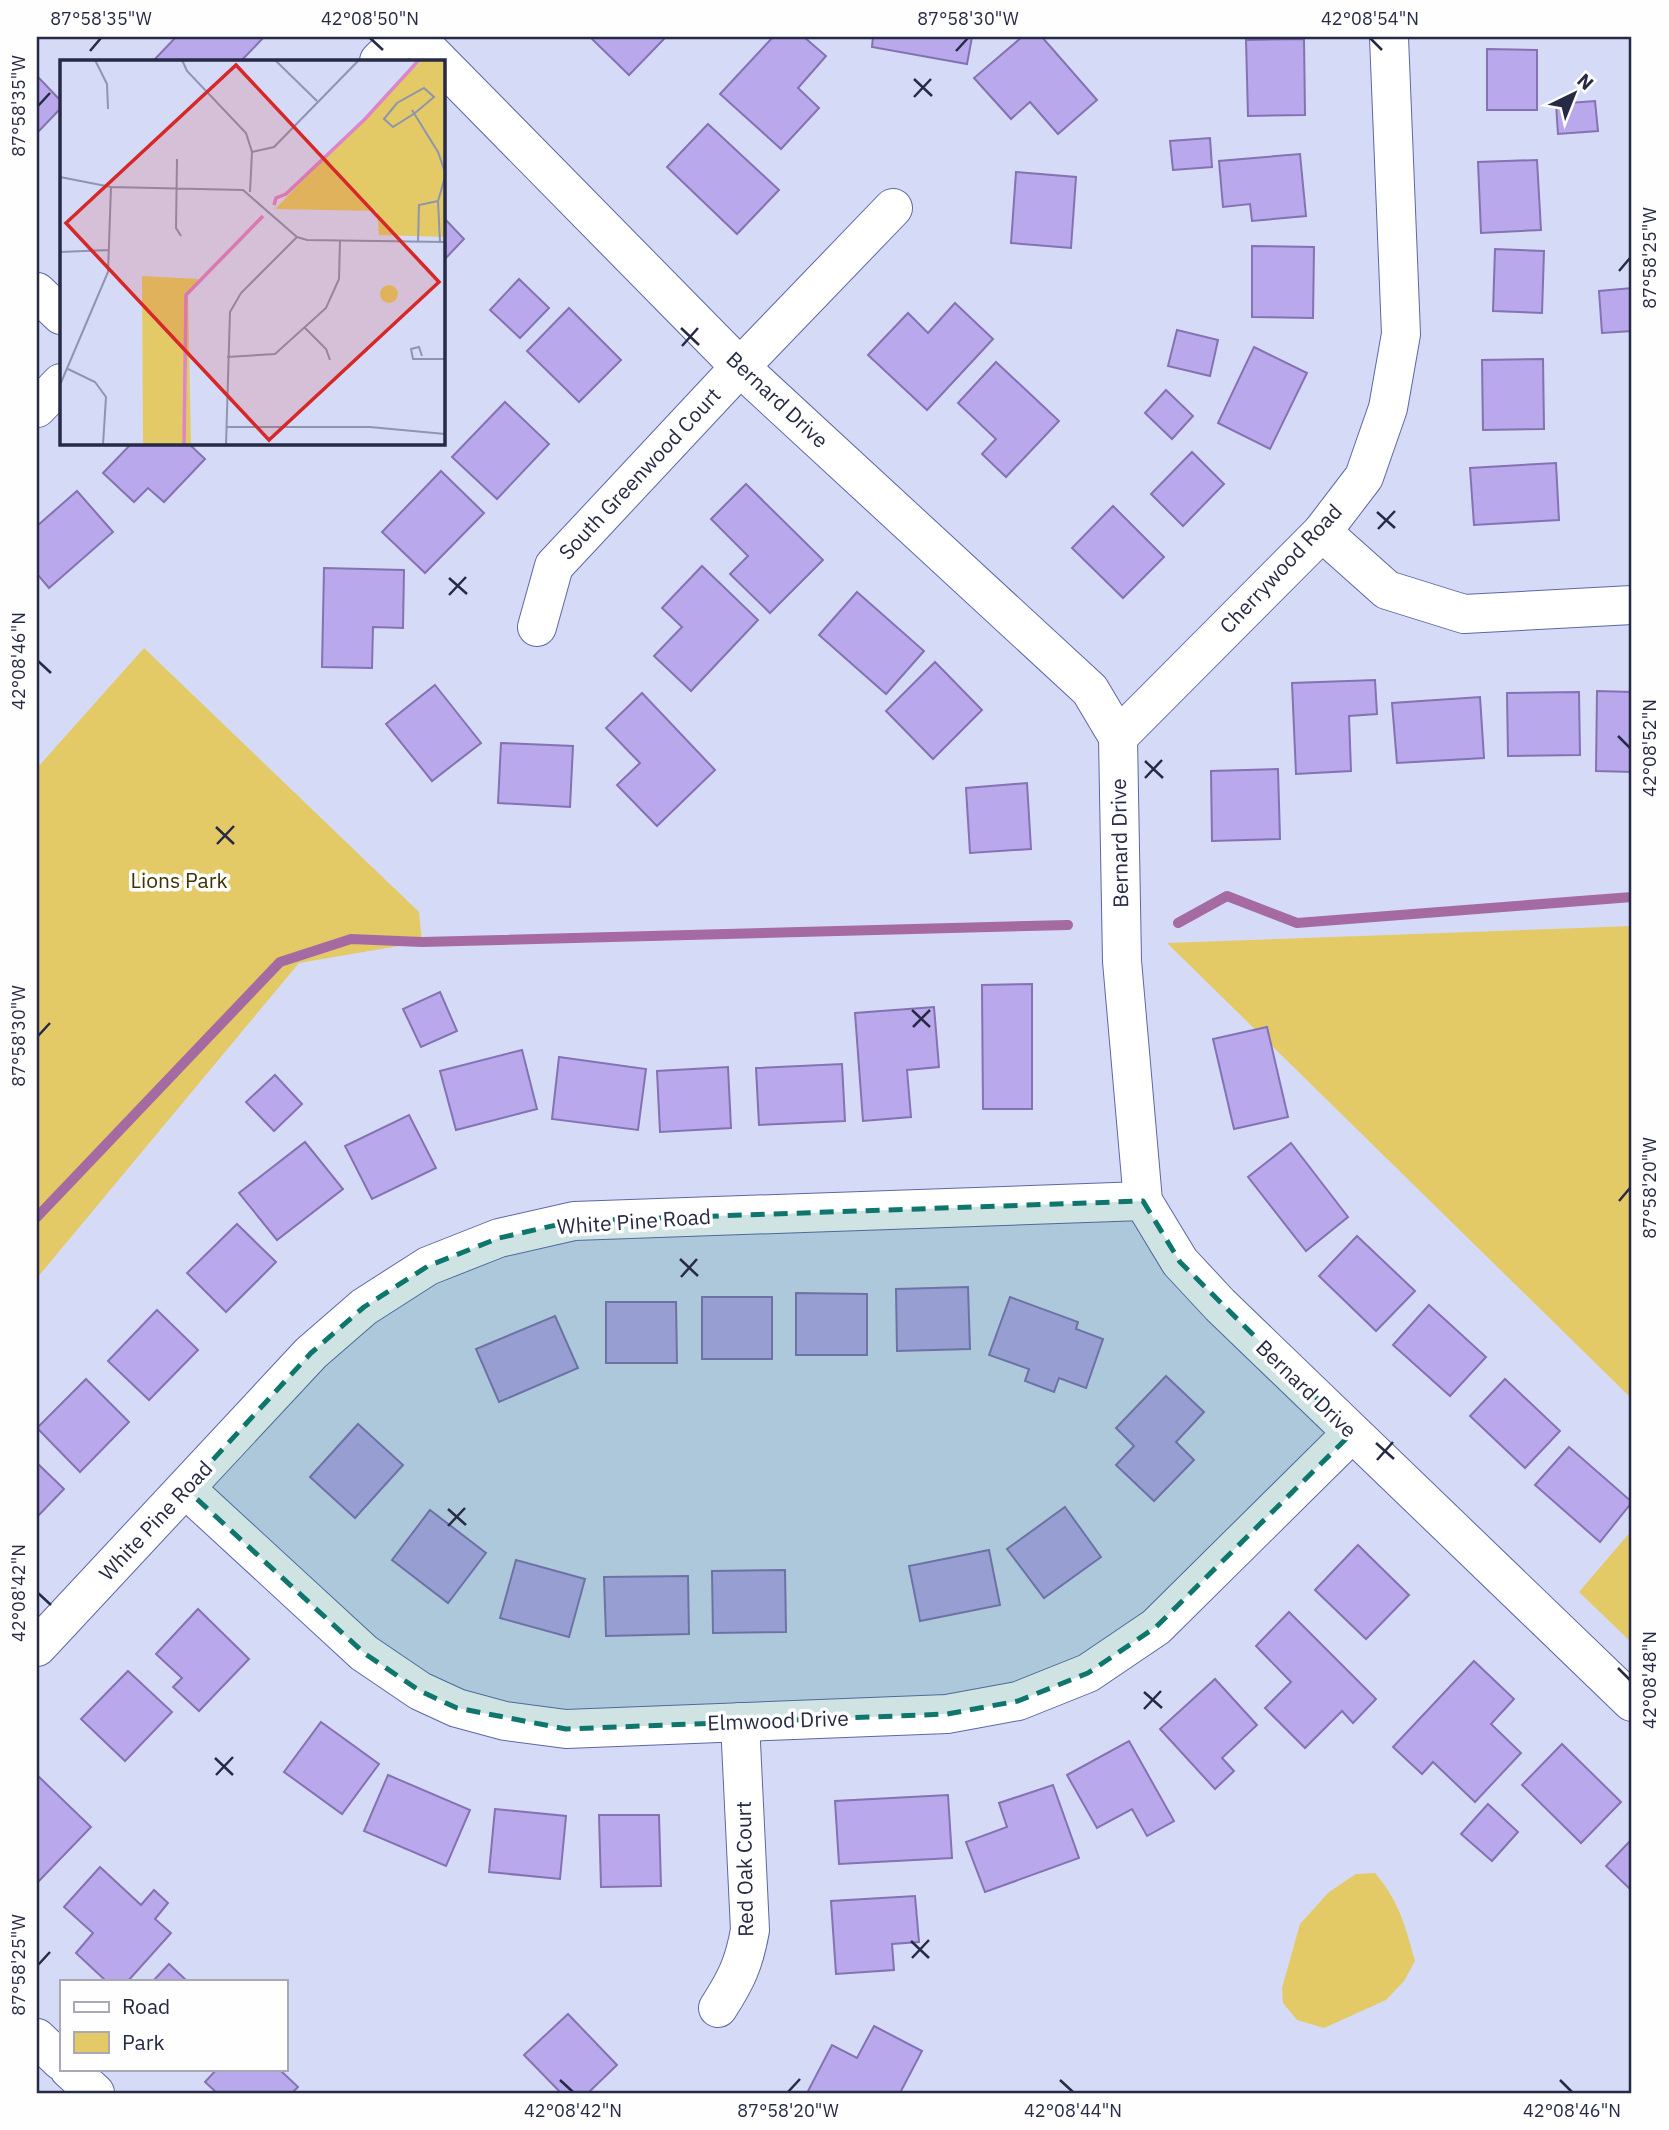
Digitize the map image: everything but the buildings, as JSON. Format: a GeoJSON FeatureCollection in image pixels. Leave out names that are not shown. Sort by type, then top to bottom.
{"type":"FeatureCollection","features":[{"type":"Feature","properties":{"kind":"street"},"geometry":{"type":"LineString","coordinates":[[380,60],[403,37]]}},
{"type":"Feature","properties":{"kind":"street","name":"Bernard Drive"},"geometry":{"type":"LineString","coordinates":[[415,37],[438,60]]}},
{"type":"Feature","properties":{"kind":"street","name":"Cherrywood Road"},"geometry":{"type":"LineString","coordinates":[[1118,737],[1322,532],[1364,477],[1388,408],[1401,334],[1389,37]]}},
{"type":"Feature","properties":{"kind":"street","name":"Bernard Drive"},"geometry":{"type":"LineString","coordinates":[[444,66],[740,367],[1090,690],[1118,737],[1122,961],[1143,1201],[1180,1262],[1220,1305],[1632,1702]]}},
{"type":"Feature","properties":{"kind":"street","name":"South Greenwood Court"},"geometry":{"type":"LineString","coordinates":[[537,627],[554,566],[893,208]]}},
{"type":"Feature","properties":{"kind":"street"},"geometry":{"type":"LineString","coordinates":[[37,292],[60,314]]}},
{"type":"Feature","properties":{"kind":"street"},"geometry":{"type":"LineString","coordinates":[[37,408],[60,384]]}},
{"type":"Feature","properties":{"kind":"street"},"geometry":{"type":"LineString","coordinates":[[1322,532],[1387,590],[1464,614],[1632,605]]}},
{"type":"Feature","properties":{"kind":"street","name":"White Pine Road"},"geometry":{"type":"LineString","coordinates":[[37,1647],[311,1353],[364,1307],[428,1266],[499,1238],[574,1221],[1143,1201]]}},
{"type":"Feature","properties":{"kind":"street","name":"Elmwood Drive"},"geometry":{"type":"LineString","coordinates":[[186,1489],[364,1653],[420,1691],[457,1708],[505,1721],[566,1729],[947,1714],[1018,1701],[1088,1673],[1156,1627],[1352,1433]]}},
{"type":"Feature","properties":{"kind":"street","name":"Red Oak Court"},"geometry":{"type":"LineString","coordinates":[[718,2008],[734,1984],[745,1958],[750,1930],[740,1722]]}},
{"type":"Feature","properties":{"kind":"street"},"geometry":{"type":"LineString","coordinates":[[37,2038],[60,2060]]}},
{"type":"Feature","properties":{"kind":"street"},"geometry":{"type":"LineString","coordinates":[[70,2070],[95,2093]]}},
{"type":"Feature","properties":{"kind":"highlighted area"},"geometry":{"type":"Polygon","coordinates":[[[1143,1201],[1180,1262],[1352,1433],[1156,1627],[1088,1673],[1018,1701],[947,1714],[566,1729],[457,1708],[420,1691],[364,1653],[186,1489],[311,1353],[364,1307],[428,1266],[499,1238],[574,1221],[1143,1201]]]}},
{"type":"Feature","properties":{"kind":"green space","name":"Lions Park"},"geometry":{"type":"Polygon","coordinates":[[[144,648],[419,912],[422,942],[299,963],[37,1278],[37,768],[144,648]]]}},
{"type":"Feature","properties":{"kind":"green space"},"geometry":{"type":"Polygon","coordinates":[[[1632,926],[1632,1399],[1167,943],[1632,926]]]}},
{"type":"Feature","properties":{"kind":"green space"},"geometry":{"type":"Polygon","coordinates":[[[1632,1530],[1632,1643],[1579,1592],[1632,1530]]]}},
{"type":"Feature","properties":{"kind":"green space"},"geometry":{"type":"Polygon","coordinates":[[[1375,1873],[1396,1904],[1415,1961],[1404,1981],[1386,2000],[1324,2028],[1297,2020],[1283,2003],[1282,1988],[1300,1924],[1329,1892],[1356,1874],[1375,1873]]]}},
{"type":"Feature","properties":{"kind":"waterway"},"geometry":{"type":"LineString","coordinates":[[1178,923],[1227,896],[1297,923],[1632,897]]}},
{"type":"Feature","properties":{"kind":"waterway"},"geometry":{"type":"LineString","coordinates":[[37,1217],[280,962],[351,939],[422,942],[1068,925]]}}]}
